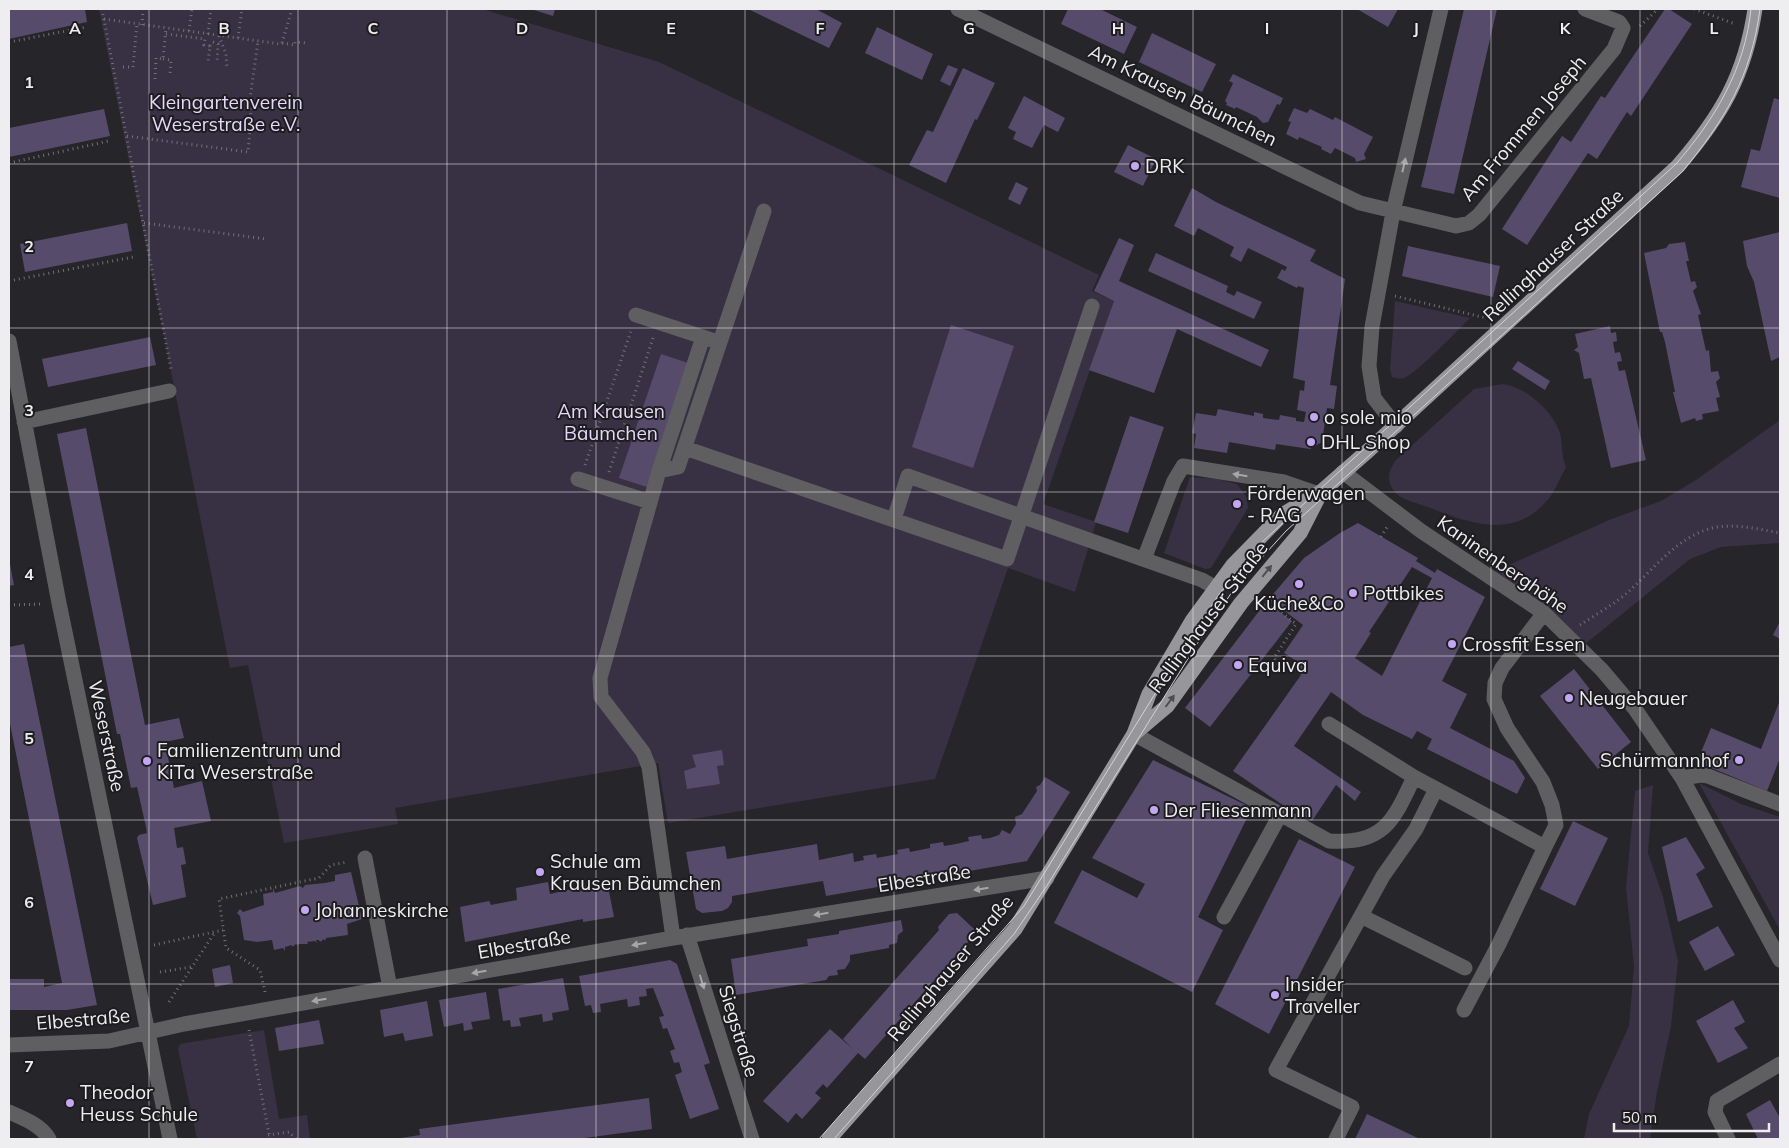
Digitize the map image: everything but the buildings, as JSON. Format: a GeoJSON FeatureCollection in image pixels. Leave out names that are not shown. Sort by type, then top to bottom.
{"type":"FeatureCollection","features":[{"type":"Feature","properties":{"kind":"main road","name":"Rellinghauser Straße"},"geometry":{"type":"LineString","coordinates":[[828,1139],[1015,929],[1134,734],[1149,694],[1192,622],[1247,548],[1282,515],[1321,492],[1396,426],[1678,166],[1704,136],[1719,114],[1742,67],[1755,9]]}},
{"type":"Feature","properties":{"kind":"main road","name":"Rellinghauser Straße"},"geometry":{"type":"LineString","coordinates":[[1134,734],[1167,706],[1241,603],[1300,533],[1321,492]]}},
{"type":"Feature","properties":{"kind":"street","name":"Am Krausen Bäumchen"},"geometry":{"type":"LineString","coordinates":[[958,9],[1360,203],[1393,212]]}},
{"type":"Feature","properties":{"kind":"street"},"geometry":{"type":"LineString","coordinates":[[1396,426],[1374,398],[1369,366],[1372,327],[1393,212],[1441,9]]}},
{"type":"Feature","properties":{"kind":"street"},"geometry":{"type":"LineString","coordinates":[[1585,9],[1619,22],[1623,28]]}},
{"type":"Feature","properties":{"kind":"street","name":"Am Frommen Joseph"},"geometry":{"type":"LineString","coordinates":[[1393,212],[1456,226],[1469,223],[1480,215],[1614,49],[1623,28]]}},
{"type":"Feature","properties":{"kind":"street"},"geometry":{"type":"LineString","coordinates":[[659,471],[678,467],[764,210]]}},
{"type":"Feature","properties":{"kind":"street"},"geometry":{"type":"LineString","coordinates":[[685,448],[1007,558],[1092,306]]}},
{"type":"Feature","properties":{"kind":"street"},"geometry":{"type":"LineString","coordinates":[[636,314],[721,342]]}},
{"type":"Feature","properties":{"kind":"street","name":"Siegstraße"},"geometry":{"type":"LineString","coordinates":[[702,337],[659,471],[600,678],[602,697],[643,752],[649,767],[680,936],[752,1139]]}},
{"type":"Feature","properties":{"kind":"street","name":"Weserstraße"},"geometry":{"type":"LineString","coordinates":[[9,341],[59,603],[170,1139]]}},
{"type":"Feature","properties":{"kind":"street"},"geometry":{"type":"LineString","coordinates":[[24,422],[169,391]]}},
{"type":"Feature","properties":{"kind":"street"},"geometry":{"type":"LineString","coordinates":[[1144,559],[1174,482],[1183,466],[1284,482],[1316,493],[1321,492]]}},
{"type":"Feature","properties":{"kind":"street","name":"Kaninenberghöhe"},"geometry":{"type":"LineString","coordinates":[[1342,472],[1421,531],[1544,613],[1602,670],[1635,709],[1682,778],[1780,960]]}},
{"type":"Feature","properties":{"kind":"street","name":"Rellinghauser Straße"},"geometry":{"type":"LineString","coordinates":[[894,519],[908,476],[1202,580],[1216,588]]}},
{"type":"Feature","properties":{"kind":"street"},"geometry":{"type":"LineString","coordinates":[[579,479],[650,502]]}},
{"type":"Feature","properties":{"kind":"street"},"geometry":{"type":"LineString","coordinates":[[1464,1010],[1499,944],[1556,825],[1552,805],[1543,782],[1507,728],[1494,699],[1495,683],[1502,668],[1544,613]]}},
{"type":"Feature","properties":{"kind":"street"},"geometry":{"type":"LineString","coordinates":[[1329,724],[1436,789],[1545,847]]}},
{"type":"Feature","properties":{"kind":"street"},"geometry":{"type":"LineString","coordinates":[[1134,734],[1329,841],[1352,842],[1378,834],[1391,821],[1401,805],[1414,776]]}},
{"type":"Feature","properties":{"kind":"street"},"geometry":{"type":"LineString","coordinates":[[1682,778],[1701,774],[1780,804]]}},
{"type":"Feature","properties":{"kind":"street"},"geometry":{"type":"LineString","coordinates":[[1336,1139],[1352,1107],[1276,1070],[1383,876],[1416,829],[1436,789]]}},
{"type":"Feature","properties":{"kind":"street"},"geometry":{"type":"LineString","coordinates":[[1224,916],[1280,815]]}},
{"type":"Feature","properties":{"kind":"street"},"geometry":{"type":"LineString","coordinates":[[365,858],[390,988]]}},
{"type":"Feature","properties":{"kind":"street","name":"Elbestraße"},"geometry":{"type":"LineString","coordinates":[[9,1045],[109,1041],[246,1013],[680,936],[1047,878]]}},
{"type":"Feature","properties":{"kind":"street"},"geometry":{"type":"LineString","coordinates":[[1361,916],[1465,968]]}},
{"type":"Feature","properties":{"kind":"street"},"geometry":{"type":"LineString","coordinates":[[1728,1139],[1716,1112],[1717,1101],[1780,1064]]}},
{"type":"Feature","properties":{"kind":"street"},"geometry":{"type":"LineString","coordinates":[[9,1112],[28,1121],[50,1139]]}},
{"type":"Feature","properties":{"kind":"path"},"geometry":{"type":"LineString","coordinates":[[102,9],[172,369]]}},
{"type":"Feature","properties":{"kind":"path"},"geometry":{"type":"LineString","coordinates":[[142,25],[143,9]]}},
{"type":"Feature","properties":{"kind":"path"},"geometry":{"type":"LineString","coordinates":[[189,31],[192,9]]}},
{"type":"Feature","properties":{"kind":"path"},"geometry":{"type":"LineString","coordinates":[[208,34],[211,9]]}},
{"type":"Feature","properties":{"kind":"path"},"geometry":{"type":"LineString","coordinates":[[238,38],[242,9]]}},
{"type":"Feature","properties":{"kind":"path"},"geometry":{"type":"LineString","coordinates":[[282,43],[292,9]]}},
{"type":"Feature","properties":{"kind":"path"},"geometry":{"type":"LineString","coordinates":[[1623,28],[1640,26],[1658,9]]}},
{"type":"Feature","properties":{"kind":"path"},"geometry":{"type":"LineString","coordinates":[[1694,9],[1723,20]]}},
{"type":"Feature","properties":{"kind":"path"},"geometry":{"type":"LineString","coordinates":[[104,19],[258,41],[295,45],[295,42],[308,43]]}},
{"type":"Feature","properties":{"kind":"path"},"geometry":{"type":"LineString","coordinates":[[123,68],[133,67],[137,24]]}},
{"type":"Feature","properties":{"kind":"path"},"geometry":{"type":"LineString","coordinates":[[9,42],[87,27]]}},
{"type":"Feature","properties":{"kind":"path"},"geometry":{"type":"LineString","coordinates":[[163,59],[166,28]]}},
{"type":"Feature","properties":{"kind":"path"},"geometry":{"type":"LineString","coordinates":[[166,34],[205,39],[204,45],[210,46]]}},
{"type":"Feature","properties":{"kind":"path"},"geometry":{"type":"LineString","coordinates":[[219,35],[226,54],[226,69]]}},
{"type":"Feature","properties":{"kind":"path"},"geometry":{"type":"LineString","coordinates":[[126,136],[248,152],[252,118],[250,99],[258,41]]}},
{"type":"Feature","properties":{"kind":"path"},"geometry":{"type":"LineString","coordinates":[[208,62],[210,46],[213,42],[218,44],[217,63]]}},
{"type":"Feature","properties":{"kind":"path"},"geometry":{"type":"LineString","coordinates":[[155,79],[156,58],[171,60],[170,73]]}},
{"type":"Feature","properties":{"kind":"path"},"geometry":{"type":"LineString","coordinates":[[9,163],[109,141]]}},
{"type":"Feature","properties":{"kind":"path"},"geometry":{"type":"LineString","coordinates":[[144,223],[266,239]]}},
{"type":"Feature","properties":{"kind":"path"},"geometry":{"type":"LineString","coordinates":[[9,281],[133,258]]}},
{"type":"Feature","properties":{"kind":"path"},"geometry":{"type":"LineString","coordinates":[[1379,293],[1509,323]]}},
{"type":"Feature","properties":{"kind":"path"},"geometry":{"type":"LineString","coordinates":[[579,479],[636,314]]}},
{"type":"Feature","properties":{"kind":"path"},"geometry":{"type":"LineString","coordinates":[[604,487],[658,322]]}},
{"type":"Feature","properties":{"kind":"path"},"geometry":{"type":"LineString","coordinates":[[1567,634],[1626,594],[1673,550],[1694,535],[1712,528],[1730,526],[1780,533]]}},
{"type":"Feature","properties":{"kind":"path"},"geometry":{"type":"LineString","coordinates":[[1381,537],[1386,528]]}},
{"type":"Feature","properties":{"kind":"path"},"geometry":{"type":"LineString","coordinates":[[9,606],[59,603]]}},
{"type":"Feature","properties":{"kind":"path"},"geometry":{"type":"LineString","coordinates":[[1276,608],[1296,624],[1274,658],[1278,664]]}},
{"type":"Feature","properties":{"kind":"path"},"geometry":{"type":"LineString","coordinates":[[264,988],[260,970],[226,948],[219,899],[319,878],[331,866],[365,858]]}},
{"type":"Feature","properties":{"kind":"path"},"geometry":{"type":"LineString","coordinates":[[154,945],[223,930]]}},
{"type":"Feature","properties":{"kind":"path"},"geometry":{"type":"LineString","coordinates":[[169,1002],[215,932]]}},
{"type":"Feature","properties":{"kind":"path"},"geometry":{"type":"LineString","coordinates":[[160,972],[191,966]]}},
{"type":"Feature","properties":{"kind":"path"},"geometry":{"type":"LineString","coordinates":[[246,1013],[269,1137],[289,1132],[296,1139]]}},
{"type":"Feature","properties":{"kind":"green space","name":"Am Krausen Bäumchen"},"geometry":{"type":"Polygon","coordinates":[[[99,9],[482,9],[659,62],[1099,275],[1092,291],[1114,301],[1043,504],[1096,522],[1075,592],[1008,568],[935,779],[668,823],[658,763],[395,808],[398,824],[284,843],[248,665],[230,668],[99,9]]]}},
{"type":"Feature","properties":{"kind":"green space"},"geometry":{"type":"Polygon","coordinates":[[[1395,301],[1470,318],[1428,360],[1404,378],[1392,377],[1390,370],[1395,301]]]}},
{"type":"Feature","properties":{"kind":"green space"},"geometry":{"type":"Polygon","coordinates":[[[1503,384],[1521,390],[1538,401],[1551,416],[1560,433],[1563,459],[1566,467],[1552,494],[1539,509],[1525,518],[1510,524],[1494,525],[1461,519],[1398,495],[1390,484],[1389,477],[1396,460],[1474,389],[1503,384]]]}},
{"type":"Feature","properties":{"kind":"green space"},"geometry":{"type":"Polygon","coordinates":[[[1780,420],[1780,543],[1721,547],[1690,559],[1584,645],[1489,574],[1609,520],[1661,501],[1696,480],[1780,420]]]}},
{"type":"Feature","properties":{"kind":"green space"},"geometry":{"type":"Polygon","coordinates":[[[1190,477],[1217,479],[1237,484],[1247,498],[1248,508],[1211,568],[1205,569],[1164,553],[1190,477]]]}},
{"type":"Feature","properties":{"kind":"green space"},"geometry":{"type":"Polygon","coordinates":[[[1699,783],[1741,804],[1780,817],[1780,930],[1699,783]]]}},
{"type":"Feature","properties":{"kind":"green space"},"geometry":{"type":"Polygon","coordinates":[[[1653,785],[1648,853],[1663,897],[1678,961],[1671,1026],[1657,1092],[1650,1139],[1584,1139],[1589,1114],[1629,1026],[1634,966],[1626,887],[1635,791],[1653,785]]]}},
{"type":"Feature","properties":{"kind":"green space"},"geometry":{"type":"Polygon","coordinates":[[[264,1030],[279,1119],[307,1115],[310,1139],[197,1139],[178,1049],[180,1044],[264,1030]]]}},
{"type":"Feature","properties":{"kind":"tram line"},"geometry":{"type":"LineString","coordinates":[[819,1139],[1024,906],[1187,642],[1220,593],[1261,543],[1676,164],[1703,129],[1726,92],[1742,52],[1748,31],[1751,9]]}},
{"type":"Feature","properties":{"kind":"tram line"},"geometry":{"type":"LineString","coordinates":[[834,1139],[1014,934],[1046,887],[1199,641],[1236,586],[1286,531],[1682,172],[1711,134],[1734,97],[1750,56],[1760,9]]}},
{"type":"Feature","properties":{"kind":"place","name":"DRK"},"geometry":{"type":"Point","coordinates":[1135,166]}},
{"type":"Feature","properties":{"kind":"place","name":"o sole mio"},"geometry":{"type":"Point","coordinates":[1314,417]}},
{"type":"Feature","properties":{"kind":"place","name":"DHL Shop"},"geometry":{"type":"Point","coordinates":[1311,442]}},
{"type":"Feature","properties":{"kind":"place","name":"Förderwagen - RAG"},"geometry":{"type":"Point","coordinates":[1237,504]}},
{"type":"Feature","properties":{"kind":"place","name":"Küche&Co"},"geometry":{"type":"Point","coordinates":[1299,584]}},
{"type":"Feature","properties":{"kind":"place","name":"Pottbikes"},"geometry":{"type":"Point","coordinates":[1353,593]}},
{"type":"Feature","properties":{"kind":"place","name":"Crossfit Essen"},"geometry":{"type":"Point","coordinates":[1452,644]}},
{"type":"Feature","properties":{"kind":"place","name":"Equiva"},"geometry":{"type":"Point","coordinates":[1238,665]}},
{"type":"Feature","properties":{"kind":"place","name":"Neugebauer"},"geometry":{"type":"Point","coordinates":[1569,698]}},
{"type":"Feature","properties":{"kind":"place","name":"Schürmannhof"},"geometry":{"type":"Point","coordinates":[1739,760]}},
{"type":"Feature","properties":{"kind":"place","name":"Familienzentrum und KiTa Weserstraße"},"geometry":{"type":"Point","coordinates":[147,761]}},
{"type":"Feature","properties":{"kind":"place","name":"Der Fliesenmann"},"geometry":{"type":"Point","coordinates":[1154,810]}},
{"type":"Feature","properties":{"kind":"place","name":"Schule am Krausen Bäumchen"},"geometry":{"type":"Point","coordinates":[540,872]}},
{"type":"Feature","properties":{"kind":"place","name":"Johanneskirche"},"geometry":{"type":"Point","coordinates":[305,910]}},
{"type":"Feature","properties":{"kind":"place","name":"Insider Traveller"},"geometry":{"type":"Point","coordinates":[1275,995]}},
{"type":"Feature","properties":{"kind":"place","name":"Theodor Heuss Schule"},"geometry":{"type":"Point","coordinates":[70,1103]}},
{"type":"Feature","properties":{"kind":"park label","name":"Kleingartenverein Weserstraße e.V."},"geometry":{"type":"Point","coordinates":[226,113]}}]}
